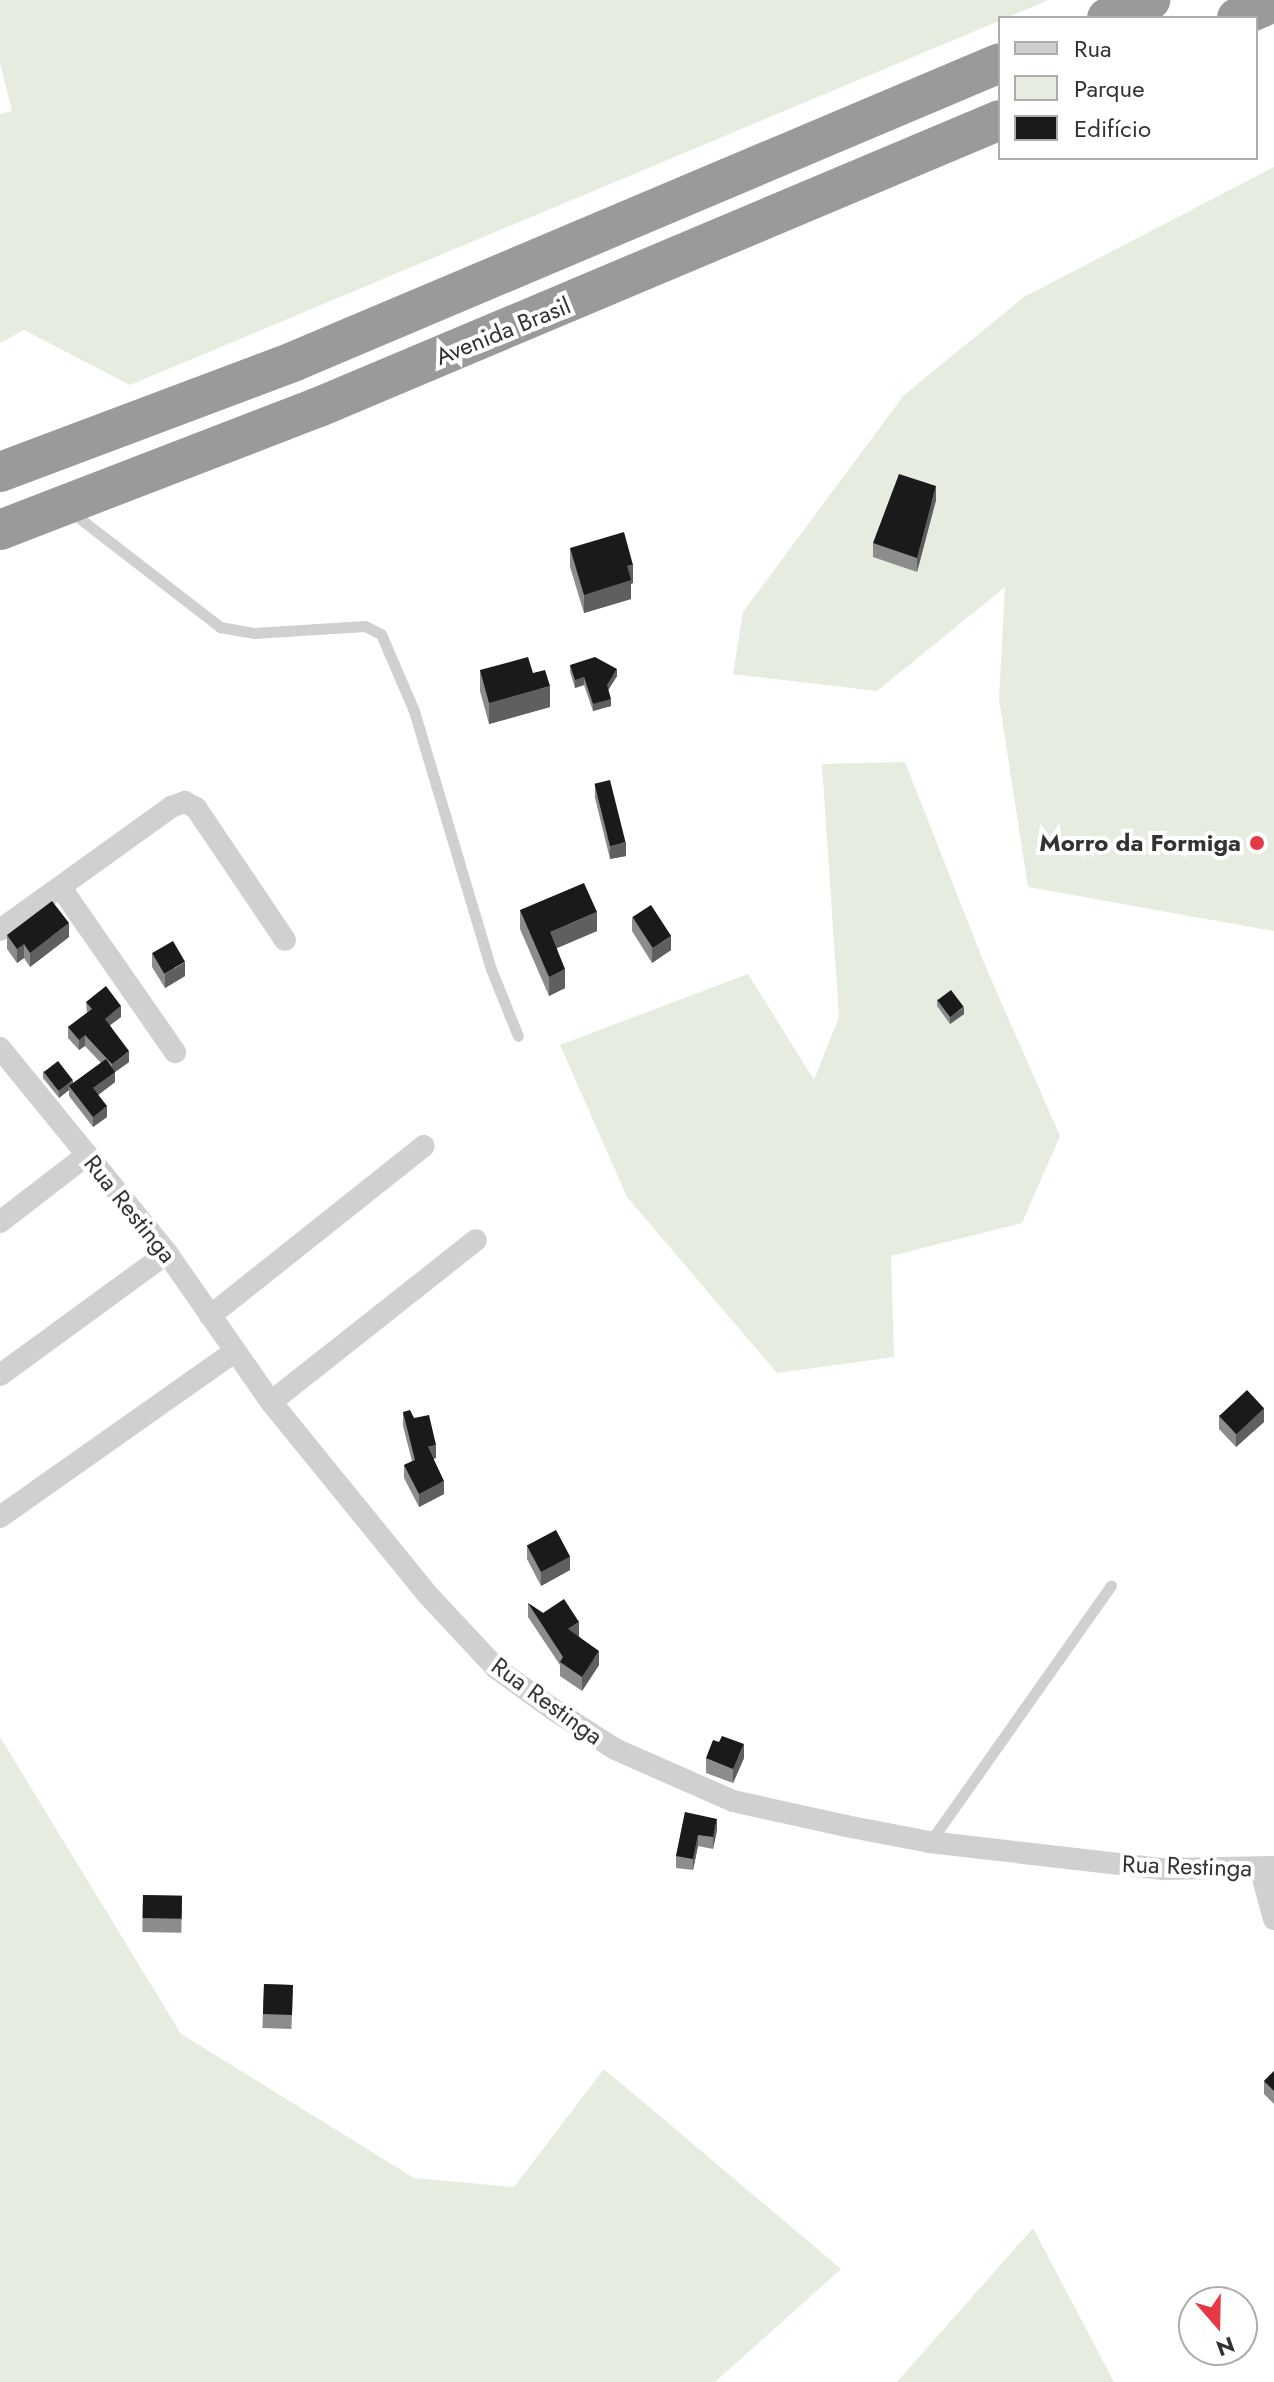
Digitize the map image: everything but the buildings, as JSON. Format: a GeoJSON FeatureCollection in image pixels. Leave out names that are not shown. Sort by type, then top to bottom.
{"type":"FeatureCollection","features":[{"type":"Feature","properties":{"kind":"highway"},"geometry":{"type":"LineString","coordinates":[[1112,16],[1150,0]]}},
{"type":"Feature","properties":{"kind":"highway"},"geometry":{"type":"LineString","coordinates":[[1242,16],[1274,2]]}},
{"type":"Feature","properties":{"kind":"highway"},"geometry":{"type":"LineString","coordinates":[[0,472],[295,361],[998,64]]}},
{"type":"Feature","properties":{"kind":"highway","name":"Avenida Brasil"},"geometry":{"type":"LineString","coordinates":[[0,530],[319,407],[998,121]]}},
{"type":"Feature","properties":{"kind":"street"},"geometry":{"type":"LineString","coordinates":[[0,930],[171,807],[190,803],[285,940]]}},
{"type":"Feature","properties":{"kind":"street"},"geometry":{"type":"LineString","coordinates":[[61,888],[175,1052]]}},
{"type":"Feature","properties":{"kind":"street","name":"Rua Restinga"},"geometry":{"type":"LineString","coordinates":[[3,1061],[87,1155],[167,1253],[271,1402],[427,1594],[496,1668],[615,1749],[733,1801],[929,1842],[1163,1869],[1267,1868]]}},
{"type":"Feature","properties":{"kind":"street"},"geometry":{"type":"LineString","coordinates":[[210,1316],[424,1146]]}},
{"type":"Feature","properties":{"kind":"street"},"geometry":{"type":"LineString","coordinates":[[0,1222],[87,1155]]}},
{"type":"Feature","properties":{"kind":"street"},"geometry":{"type":"LineString","coordinates":[[271,1402],[476,1240]]}},
{"type":"Feature","properties":{"kind":"street"},"geometry":{"type":"LineString","coordinates":[[0,1375],[167,1253]]}},
{"type":"Feature","properties":{"kind":"street"},"geometry":{"type":"LineString","coordinates":[[0,1517],[234,1352]]}},
{"type":"Feature","properties":{"kind":"street"},"geometry":{"type":"LineString","coordinates":[[1267,1868],[1274,1919]]}},
{"type":"Feature","properties":{"kind":"lane"},"geometry":{"type":"LineString","coordinates":[[63,505],[220,627],[254,633],[365,626],[381,634],[414,711],[491,969],[518,1036]]}},
{"type":"Feature","properties":{"kind":"lane"},"geometry":{"type":"LineString","coordinates":[[929,1842],[1111,1585]]}},
{"type":"Feature","properties":{"kind":"green space"},"geometry":{"type":"Polygon","coordinates":[[[0,0],[1049,0],[1011,16],[998,16],[998,21],[130,385],[24,330],[0,343],[0,114],[12,111],[0,63],[0,0]]]}},
{"type":"Feature","properties":{"kind":"green space"},"geometry":{"type":"Polygon","coordinates":[[[1274,167],[1274,931],[1028,887],[999,699],[1005,587],[877,691],[733,674],[743,612],[904,395],[1024,297],[1274,167]]]}},
{"type":"Feature","properties":{"kind":"green space"},"geometry":{"type":"Polygon","coordinates":[[[905,762],[984,963],[1060,1136],[1022,1223],[891,1256],[894,1357],[777,1373],[627,1197],[560,1045],[748,974],[814,1080],[839,1017],[822,764],[905,762]]]}},
{"type":"Feature","properties":{"kind":"green space"},"geometry":{"type":"Polygon","coordinates":[[[0,1737],[181,2034],[414,2178],[514,2187],[604,2069],[841,2269],[715,2382],[0,2382],[0,1737]]]}},
{"type":"Feature","properties":{"kind":"green space"},"geometry":{"type":"Polygon","coordinates":[[[1033,2228],[1114,2382],[897,2382],[1033,2228]]]}},
{"type":"Feature","properties":{"kind":"place","name":"Morro da Formiga"},"geometry":{"type":"Point","coordinates":[1257,843]}}]}
